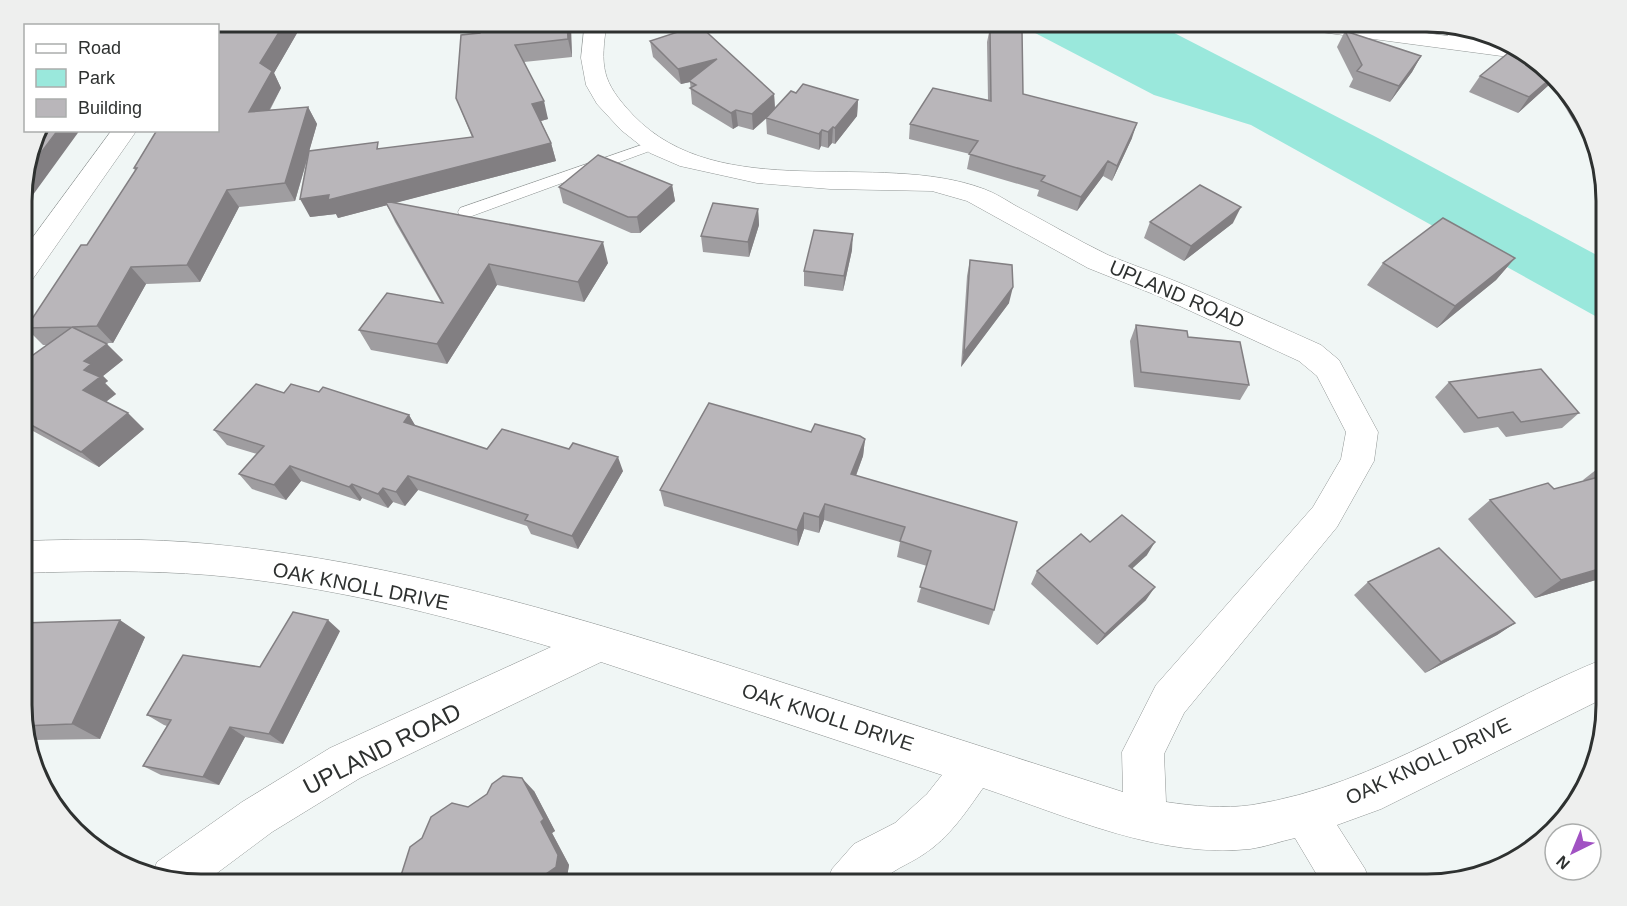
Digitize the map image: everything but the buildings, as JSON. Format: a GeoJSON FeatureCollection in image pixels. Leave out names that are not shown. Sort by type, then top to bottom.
{"type":"FeatureCollection","features":[{"type":"Feature","properties":{"kind":"street","name":"UPLAND ROAD"},"geometry":{"type":"LineString","coordinates":[[594,32],[592,45],[595,78],[599,88],[611,105],[653,145],[703,165],[765,175],[788,178],[933,183],[976,195],[1098,261],[1168,289],[1310,353],[1328,368],[1362,432],[1357,461],[1325,517],[1170,699],[1143,752],[1145,820]]}},
{"type":"Feature","properties":{"kind":"street"},"geometry":{"type":"LineString","coordinates":[[1404,32],[1459,37],[1492,45]]}},
{"type":"Feature","properties":{"kind":"street"},"geometry":{"type":"LineString","coordinates":[[32,259],[124,132]]}},
{"type":"Feature","properties":{"kind":"street","name":"OAK KNOLL DRIVE"},"geometry":{"type":"LineString","coordinates":[[32,557],[107,554],[243,564],[413,593],[510,616],[602,642],[1145,820],[1195,828],[1251,827],[1305,814],[1366,794],[1595,682]]}},
{"type":"Feature","properties":{"kind":"street","name":"UPLAND ROAD"},"geometry":{"type":"LineString","coordinates":[[181,873],[257,817],[345,763],[602,642]]}},
{"type":"Feature","properties":{"kind":"street"},"geometry":{"type":"LineString","coordinates":[[858,874],[870,860],[910,838],[942,809],[975,765]]}},
{"type":"Feature","properties":{"kind":"street"},"geometry":{"type":"LineString","coordinates":[[1305,814],[1342,874]]}},
{"type":"Feature","properties":{"kind":"lane"},"geometry":{"type":"LineString","coordinates":[[466,212],[653,145]]}},
{"type":"Feature","properties":{"kind":"green space"},"geometry":{"type":"Polygon","coordinates":[[[1033,32],[1172,32],[1378,138],[1595,254],[1595,316],[1251,125],[1154,95],[1033,32]]]}}]}
